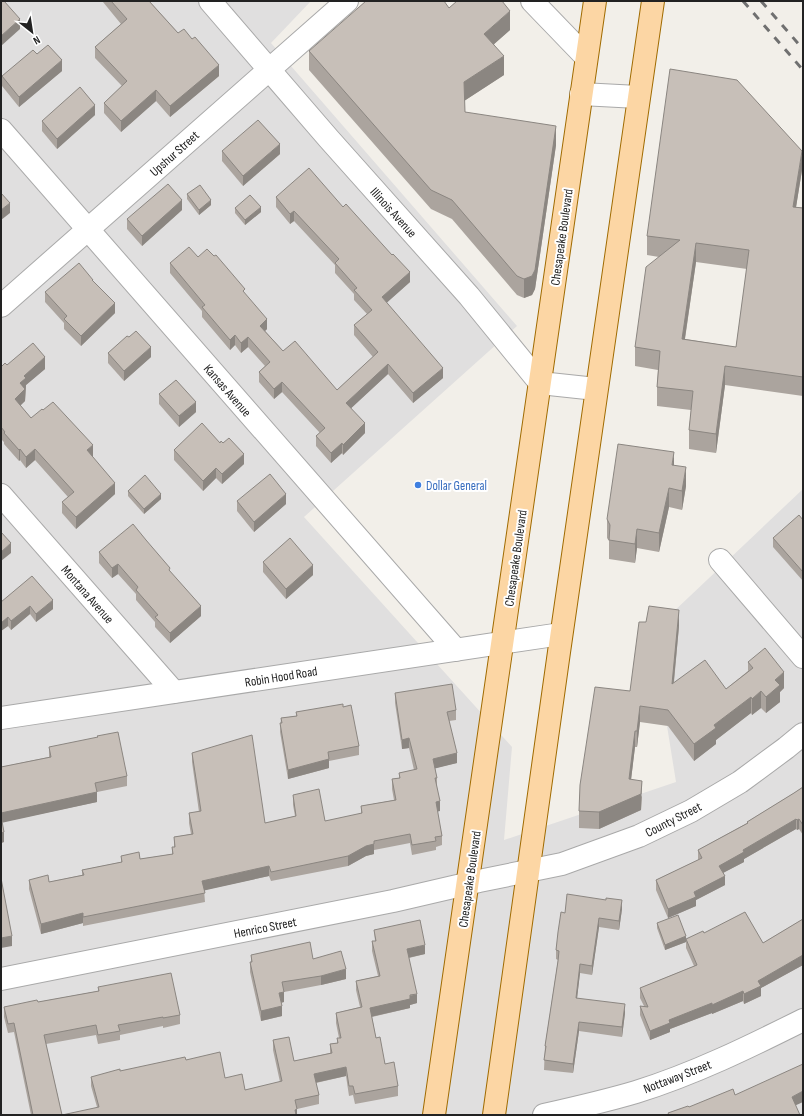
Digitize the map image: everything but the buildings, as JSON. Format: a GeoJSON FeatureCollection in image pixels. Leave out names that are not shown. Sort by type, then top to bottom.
{"type":"FeatureCollection","features":[{"type":"Feature","properties":{"kind":"main road","name":"Chesapeake Boulevard"},"geometry":{"type":"LineString","coordinates":[[434,1115],[595,1]]}},
{"type":"Feature","properties":{"kind":"main road"},"geometry":{"type":"LineString","coordinates":[[494,1115],[561,634],[652,1]]}},
{"type":"Feature","properties":{"kind":"street","name":"Illinois Avenue"},"geometry":{"type":"LineString","coordinates":[[210,1],[334,145],[469,296],[540,383]]}},
{"type":"Feature","properties":{"kind":"street","name":"Upshur Street"},"geometry":{"type":"LineString","coordinates":[[1,306],[347,1]]}},
{"type":"Feature","properties":{"kind":"street"},"geometry":{"type":"LineString","coordinates":[[532,1],[586,57]]}},
{"type":"Feature","properties":{"kind":"street"},"geometry":{"type":"LineString","coordinates":[[582,94],[638,97]]}},
{"type":"Feature","properties":{"kind":"street","name":"Kansas Avenue"},"geometry":{"type":"LineString","coordinates":[[1,130],[456,650]]}},
{"type":"Feature","properties":{"kind":"street"},"geometry":{"type":"LineString","coordinates":[[540,383],[596,389]]}},
{"type":"Feature","properties":{"kind":"street","name":"Montana Avenue"},"geometry":{"type":"LineString","coordinates":[[1,495],[174,692]]}},
{"type":"Feature","properties":{"kind":"street"},"geometry":{"type":"LineString","coordinates":[[720,560],[803,657]]}},
{"type":"Feature","properties":{"kind":"street","name":"Robin Hood Road"},"geometry":{"type":"LineString","coordinates":[[1,718],[561,634]]}},
{"type":"Feature","properties":{"kind":"street","name":"County Street"},"geometry":{"type":"LineString","coordinates":[[528,872],[562,864],[639,836],[691,811],[740,782],[803,734]]}},
{"type":"Feature","properties":{"kind":"street","name":"Henrico Street"},"geometry":{"type":"LineString","coordinates":[[1,979],[528,872]]}},
{"type":"Feature","properties":{"kind":"street","name":"Nottaway Street"},"geometry":{"type":"LineString","coordinates":[[544,1115],[636,1092],[690,1072],[756,1044],[803,1020]]}},
{"type":"Feature","properties":{"kind":"shaded area"},"geometry":{"type":"Polygon","coordinates":[[[1,1],[311,1],[271,43],[517,326],[304,517],[512,747],[504,840],[676,782],[652,632],[803,489],[803,1115],[1,1115],[1,1]]]}},
{"type":"Feature","properties":{"kind":"railway"},"geometry":{"type":"LineString","coordinates":[[743,1],[803,70]]}},
{"type":"Feature","properties":{"kind":"railway"},"geometry":{"type":"LineString","coordinates":[[761,1],[803,49]]}},
{"type":"Feature","properties":{"kind":"place","name":"Dollar General"},"geometry":{"type":"Point","coordinates":[418,485]}}]}
